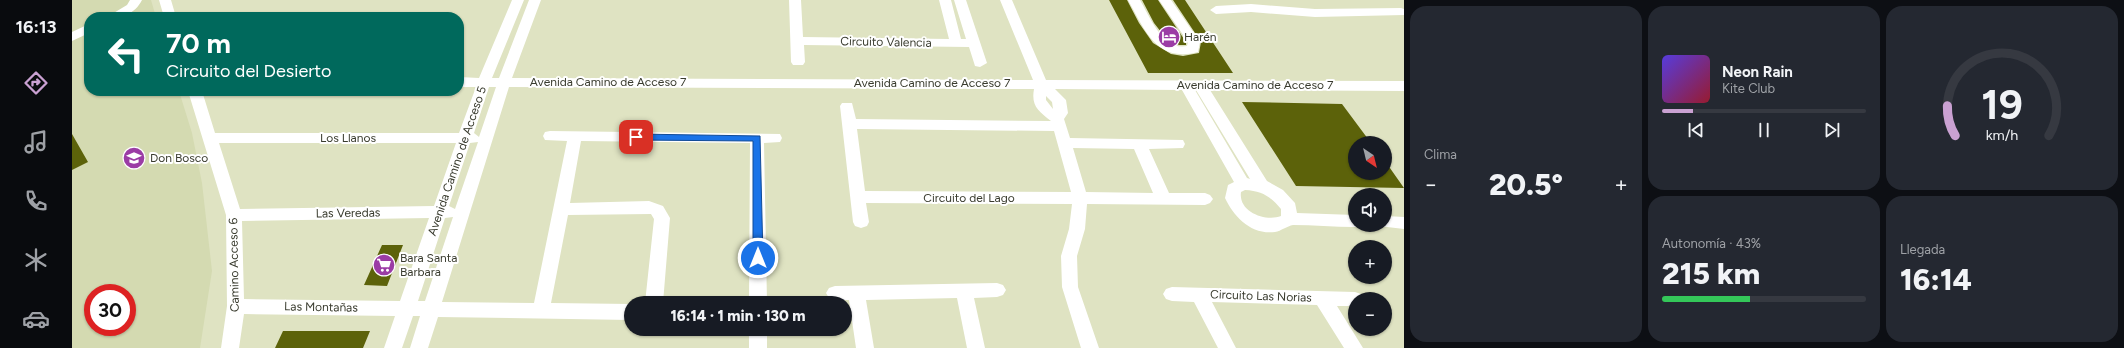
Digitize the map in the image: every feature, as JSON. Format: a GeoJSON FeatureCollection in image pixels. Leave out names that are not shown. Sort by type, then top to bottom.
{"type":"FeatureCollection","features":[{"type":"Feature","properties":{"kind":"street"},"geometry":{"type":"LineString","coordinates":[[122,12],[132,7],[136,0]]}},
{"type":"Feature","properties":{"kind":"street"},"geometry":{"type":"LineString","coordinates":[[165,0],[169,12]]}},
{"type":"Feature","properties":{"kind":"street"},"geometry":{"type":"LineString","coordinates":[[795,0],[798,62]]}},
{"type":"Feature","properties":{"kind":"street"},"geometry":{"type":"LineString","coordinates":[[945,0],[956,43]]}},
{"type":"Feature","properties":{"kind":"street"},"geometry":{"type":"LineString","coordinates":[[960,0],[980,63]]}},
{"type":"Feature","properties":{"kind":"street"},"geometry":{"type":"LineString","coordinates":[[1006,0],[1041,84],[1039,100],[1045,110],[1058,122],[1080,198],[1077,229],[1069,256],[1070,286],[1090,348]]}},
{"type":"Feature","properties":{"kind":"street"},"geometry":{"type":"LineString","coordinates":[[1134,0],[1161,43],[1172,50],[1184,52],[1193,49],[1194,42],[1164,0]]}},
{"type":"Feature","properties":{"kind":"street"},"geometry":{"type":"LineString","coordinates":[[1390,0],[1402,13]]}},
{"type":"Feature","properties":{"kind":"street"},"geometry":{"type":"LineString","coordinates":[[516,6],[533,7]]}},
{"type":"Feature","properties":{"kind":"street","name":"Avenida Camino de Acceso 5"},"geometry":{"type":"LineString","coordinates":[[393,348],[484,82],[516,6]]}},
{"type":"Feature","properties":{"kind":"street","name":"Avenida Camino de Acceso 5"},"geometry":{"type":"LineString","coordinates":[[419,348],[504,82],[533,7]]}},
{"type":"Feature","properties":{"kind":"street"},"geometry":{"type":"LineString","coordinates":[[1216,10],[1250,8],[1315,13],[1402,13]]}},
{"type":"Feature","properties":{"kind":"street"},"geometry":{"type":"LineString","coordinates":[[72,37],[84,31]]}},
{"type":"Feature","properties":{"kind":"street","name":"Circuito Valencia"},"geometry":{"type":"LineString","coordinates":[[798,41],[974,43]]}},
{"type":"Feature","properties":{"kind":"street","name":"Avenida Camino de Acceso 7"},"geometry":{"type":"LineString","coordinates":[[464,82],[1404,86]]}},
{"type":"Feature","properties":{"kind":"street"},"geometry":{"type":"LineString","coordinates":[[1193,85],[1225,126],[1262,185]]}},
{"type":"Feature","properties":{"kind":"street"},"geometry":{"type":"LineString","coordinates":[[1193,85],[1210,126],[1243,184]]}},
{"type":"Feature","properties":{"kind":"street","name":"Camino Acceso 6"},"geometry":{"type":"LineString","coordinates":[[196,96],[234,214],[236,306],[230,348]]}},
{"type":"Feature","properties":{"kind":"street"},"geometry":{"type":"LineString","coordinates":[[847,106],[861,222]]}},
{"type":"Feature","properties":{"kind":"street"},"geometry":{"type":"LineString","coordinates":[[849,124],[1058,122]]}},
{"type":"Feature","properties":{"kind":"street"},"geometry":{"type":"LineString","coordinates":[[1210,126],[1225,126]]}},
{"type":"Feature","properties":{"kind":"street"},"geometry":{"type":"LineString","coordinates":[[550,136],[775,138]]}},
{"type":"Feature","properties":{"kind":"street"},"geometry":{"type":"LineString","coordinates":[[541,310],[575,137]]}},
{"type":"Feature","properties":{"kind":"street","name":"Los Llanos"},"geometry":{"type":"LineString","coordinates":[[209,138],[486,138]]}},
{"type":"Feature","properties":{"kind":"street"},"geometry":{"type":"LineString","coordinates":[[757,138],[758,296]]}},
{"type":"Feature","properties":{"kind":"street"},"geometry":{"type":"LineString","coordinates":[[1064,143],[1178,144]]}},
{"type":"Feature","properties":{"kind":"street"},"geometry":{"type":"LineString","coordinates":[[1139,144],[1164,199]]}},
{"type":"Feature","properties":{"kind":"street"},"geometry":{"type":"LineString","coordinates":[[1289,219],[1289,207],[1285,200],[1278,194],[1262,185],[1243,184],[1236,186],[1232,190],[1231,196],[1239,210],[1247,217],[1266,225],[1284,223],[1289,219],[1348,221]]}},
{"type":"Feature","properties":{"kind":"street","name":"Circuito del Lago"},"geometry":{"type":"LineString","coordinates":[[858,197],[1205,199]]}},
{"type":"Feature","properties":{"kind":"street"},"geometry":{"type":"LineString","coordinates":[[561,209],[649,207],[657,210],[662,218],[655,296]]}},
{"type":"Feature","properties":{"kind":"street","name":"Las Veredas"},"geometry":{"type":"LineString","coordinates":[[234,214],[463,212]]}},
{"type":"Feature","properties":{"kind":"street"},"geometry":{"type":"LineString","coordinates":[[1392,222],[1404,223]]}},
{"type":"Feature","properties":{"kind":"street"},"geometry":{"type":"LineString","coordinates":[[835,293],[997,290]]}},
{"type":"Feature","properties":{"kind":"street"},"geometry":{"type":"LineString","coordinates":[[964,291],[976,348]]}},
{"type":"Feature","properties":{"kind":"street"},"geometry":{"type":"LineString","coordinates":[[856,292],[865,348]]}},
{"type":"Feature","properties":{"kind":"street","name":"Circuito Las Norias"},"geometry":{"type":"LineString","coordinates":[[1172,294],[1348,299]]}},
{"type":"Feature","properties":{"kind":"street","name":"Circuito Las Norias"},"geometry":{"type":"LineString","coordinates":[[1199,294],[1227,348]]}},
{"type":"Feature","properties":{"kind":"street","name":"Circuito Las Norias"},"geometry":{"type":"LineString","coordinates":[[1322,298],[1354,348]]}},
{"type":"Feature","properties":{"kind":"street","name":"Las Montañas"},"geometry":{"type":"LineString","coordinates":[[236,306],[624,312]]}},
{"type":"Feature","properties":{"kind":"street"},"geometry":{"type":"LineString","coordinates":[[758,336],[758,348]]}},
{"type":"Feature","properties":{"kind":"shaded area","name":"Don Bosco"},"geometry":{"type":"Polygon","coordinates":[[[72,0],[151,0],[155,12],[84,12],[84,96],[181,96],[192,133],[202,183],[212,271],[200,348],[72,348],[72,0]]]}},
{"type":"Feature","properties":{"kind":"building"},"geometry":{"type":"Polygon","coordinates":[[[1109,0],[1127,0],[1139,23],[1153,43],[1171,54],[1183,56],[1199,53],[1201,42],[1173,0],[1185,0],[1233,73],[1148,73],[1109,0]]]}},
{"type":"Feature","properties":{"kind":"building"},"geometry":{"type":"Polygon","coordinates":[[[1142,0],[1158,0],[1186,42],[1186,45],[1179,45],[1165,37],[1154,23],[1142,0]]]}},
{"type":"Feature","properties":{"kind":"building"},"geometry":{"type":"Polygon","coordinates":[[[1242,102],[1342,104],[1366,136],[1348,136],[1348,180],[1392,180],[1392,171],[1404,188],[1296,186],[1242,102]]]}},
{"type":"Feature","properties":{"kind":"building"},"geometry":{"type":"Polygon","coordinates":[[[72,134],[88,162],[72,170],[72,134]]]}},
{"type":"Feature","properties":{"kind":"building","name":"Bara Santa Barbara"},"geometry":{"type":"Polygon","coordinates":[[[382,245],[403,245],[387,286],[364,285],[382,245]]]}},
{"type":"Feature","properties":{"kind":"building"},"geometry":{"type":"Polygon","coordinates":[[[283,331],[370,331],[363,348],[275,348],[283,331]]]}},
{"type":"Feature","properties":{"kind":"place","name":"Harén"},"geometry":{"type":"Point","coordinates":[1169,37]}},
{"type":"Feature","properties":{"kind":"place","name":"Don Bosco"},"geometry":{"type":"Point","coordinates":[134,158]}},
{"type":"Feature","properties":{"kind":"place","name":"Bara Santa Barbara"},"geometry":{"type":"Point","coordinates":[384,265]}},
{"type":"Feature","properties":{"kind":"route"},"geometry":{"type":"LineString","coordinates":[[636,137],[757,138],[758,258]]}}]}
